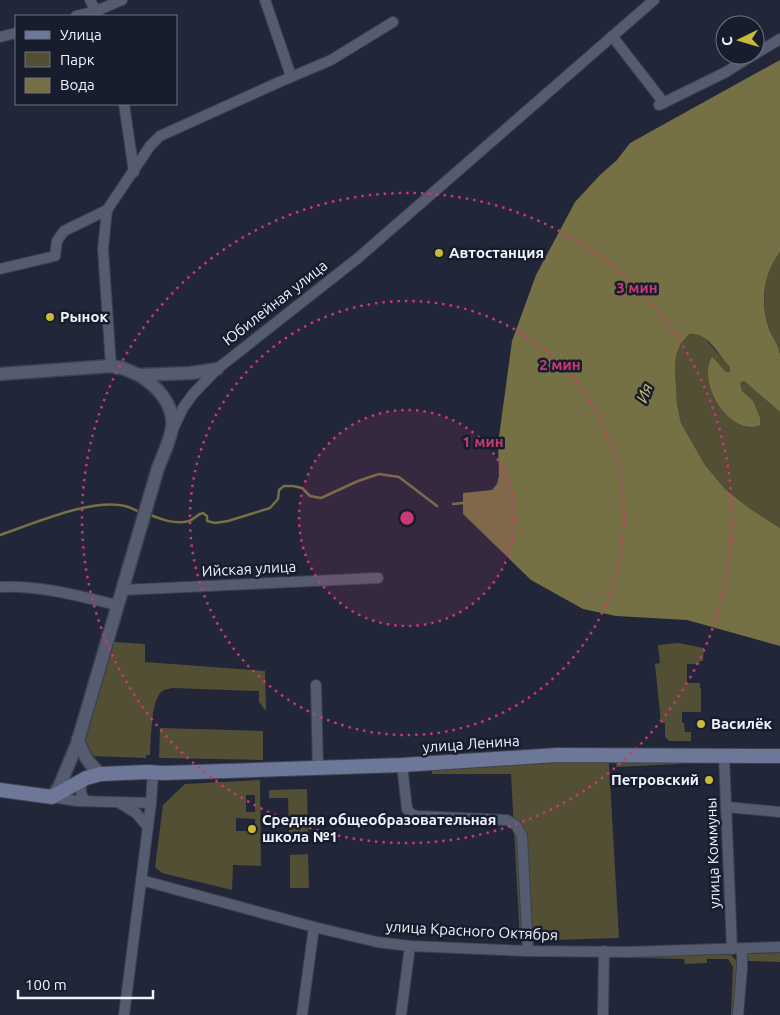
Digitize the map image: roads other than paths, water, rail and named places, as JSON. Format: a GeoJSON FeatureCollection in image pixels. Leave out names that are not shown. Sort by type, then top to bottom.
{"type":"FeatureCollection","features":[{"type":"Feature","properties":{"kind":"main road","name":"улица Ленина"},"geometry":{"type":"LineString","coordinates":[[52,797],[86,778],[101,774],[402,765],[558,754],[780,756]]}},
{"type":"Feature","properties":{"kind":"main road"},"geometry":{"type":"LineString","coordinates":[[0,790],[52,797]]}},
{"type":"Feature","properties":{"kind":"street"},"geometry":{"type":"LineString","coordinates":[[90,0],[97,14],[122,0]]}},
{"type":"Feature","properties":{"kind":"street"},"geometry":{"type":"LineString","coordinates":[[265,0],[291,76]]}},
{"type":"Feature","properties":{"kind":"street","name":"Юбилейная улица"},"geometry":{"type":"LineString","coordinates":[[52,797],[59,787],[78,739],[170,434],[188,402],[217,369],[358,258],[654,0]]}},
{"type":"Feature","properties":{"kind":"street"},"geometry":{"type":"LineString","coordinates":[[111,366],[103,249],[107,210],[150,146],[160,136],[291,76],[331,60],[393,22]]}},
{"type":"Feature","properties":{"kind":"street"},"geometry":{"type":"LineString","coordinates":[[0,37],[15,33]]}},
{"type":"Feature","properties":{"kind":"street"},"geometry":{"type":"LineString","coordinates":[[612,36],[662,104],[737,65]]}},
{"type":"Feature","properties":{"kind":"street"},"geometry":{"type":"LineString","coordinates":[[765,48],[780,39]]}},
{"type":"Feature","properties":{"kind":"street"},"geometry":{"type":"LineString","coordinates":[[124,105],[134,172]]}},
{"type":"Feature","properties":{"kind":"street"},"geometry":{"type":"LineString","coordinates":[[0,268],[55,256],[57,241],[64,230],[107,210]]}},
{"type":"Feature","properties":{"kind":"street"},"geometry":{"type":"LineString","coordinates":[[0,374],[111,366],[122,368],[139,375],[157,390],[169,406],[172,420],[170,434]]}},
{"type":"Feature","properties":{"kind":"street"},"geometry":{"type":"LineString","coordinates":[[139,375],[191,373],[217,369]]}},
{"type":"Feature","properties":{"kind":"street","name":"Ийская улица"},"geometry":{"type":"LineString","coordinates":[[122,590],[378,578]]}},
{"type":"Feature","properties":{"kind":"street"},"geometry":{"type":"LineString","coordinates":[[0,587],[20,586],[117,605]]}},
{"type":"Feature","properties":{"kind":"street"},"geometry":{"type":"LineString","coordinates":[[316,685],[318,768]]}},
{"type":"Feature","properties":{"kind":"street"},"geometry":{"type":"LineString","coordinates":[[78,739],[84,757],[101,774]]}},
{"type":"Feature","properties":{"kind":"street","name":"улица Коммуны"},"geometry":{"type":"LineString","coordinates":[[724,756],[737,949],[742,968],[738,1015]]}},
{"type":"Feature","properties":{"kind":"street"},"geometry":{"type":"LineString","coordinates":[[402,765],[406,808],[411,814],[508,820],[516,825],[522,836],[528,951]]}},
{"type":"Feature","properties":{"kind":"street"},"geometry":{"type":"LineString","coordinates":[[124,1015],[152,788],[159,772]]}},
{"type":"Feature","properties":{"kind":"street"},"geometry":{"type":"LineString","coordinates":[[86,778],[81,783],[80,790],[82,797],[86,801]]}},
{"type":"Feature","properties":{"kind":"street"},"geometry":{"type":"LineString","coordinates":[[52,797],[86,801],[151,803]]}},
{"type":"Feature","properties":{"kind":"street"},"geometry":{"type":"LineString","coordinates":[[119,803],[136,813],[148,827]]}},
{"type":"Feature","properties":{"kind":"street"},"geometry":{"type":"LineString","coordinates":[[726,807],[780,812]]}},
{"type":"Feature","properties":{"kind":"street","name":"улица Красного Октября"},"geometry":{"type":"LineString","coordinates":[[141,880],[314,927],[377,942],[410,946],[604,952],[780,947]]}},
{"type":"Feature","properties":{"kind":"street"},"geometry":{"type":"LineString","coordinates":[[302,1015],[314,927]]}},
{"type":"Feature","properties":{"kind":"street"},"geometry":{"type":"LineString","coordinates":[[401,1015],[410,946]]}},
{"type":"Feature","properties":{"kind":"street"},"geometry":{"type":"LineString","coordinates":[[603,1015],[604,952]]}},
{"type":"Feature","properties":{"kind":"water","name":"Ия"},"geometry":{"type":"Polygon","coordinates":[[[780,60],[780,252],[770,270],[764,299],[766,319],[780,354],[780,412],[744,381],[740,383],[742,391],[753,401],[760,418],[760,425],[749,427],[738,423],[728,416],[719,406],[713,394],[708,368],[712,357],[726,372],[730,372],[730,367],[702,336],[689,334],[681,343],[676,356],[675,369],[677,404],[681,423],[705,465],[725,489],[749,508],[780,528],[780,646],[687,620],[616,616],[583,609],[531,580],[463,514],[463,493],[492,490],[497,484],[499,476],[498,444],[512,341],[536,275],[575,202],[617,160],[630,143],[780,60]]]}},
{"type":"Feature","properties":{"kind":"waterway"},"geometry":{"type":"LineString","coordinates":[[148,514],[173,522],[189,521],[203,513],[207,516],[207,521],[215,523],[228,521],[270,508],[278,499],[279,490],[284,486],[302,488],[310,496],[321,498],[358,481],[379,474],[399,477],[437,506]]}},
{"type":"Feature","properties":{"kind":"waterway"},"geometry":{"type":"LineString","coordinates":[[453,504],[463,503]]}},
{"type":"Feature","properties":{"kind":"waterway"},"geometry":{"type":"LineString","coordinates":[[0,535],[62,513],[96,506],[111,504],[125,506],[140,512]]}},
{"type":"Feature","properties":{"kind":"place","name":"Автостанция"},"geometry":{"type":"Point","coordinates":[439,253]}},
{"type":"Feature","properties":{"kind":"place","name":"Рынок"},"geometry":{"type":"Point","coordinates":[50,317]}},
{"type":"Feature","properties":{"kind":"place","name":"Василёк"},"geometry":{"type":"Point","coordinates":[701,724]}},
{"type":"Feature","properties":{"kind":"place","name":"Петровский"},"geometry":{"type":"Point","coordinates":[709,780]}},
{"type":"Feature","properties":{"kind":"place","name":"Средняя общеобразовательная школа №1"},"geometry":{"type":"Point","coordinates":[252,829]}}]}
